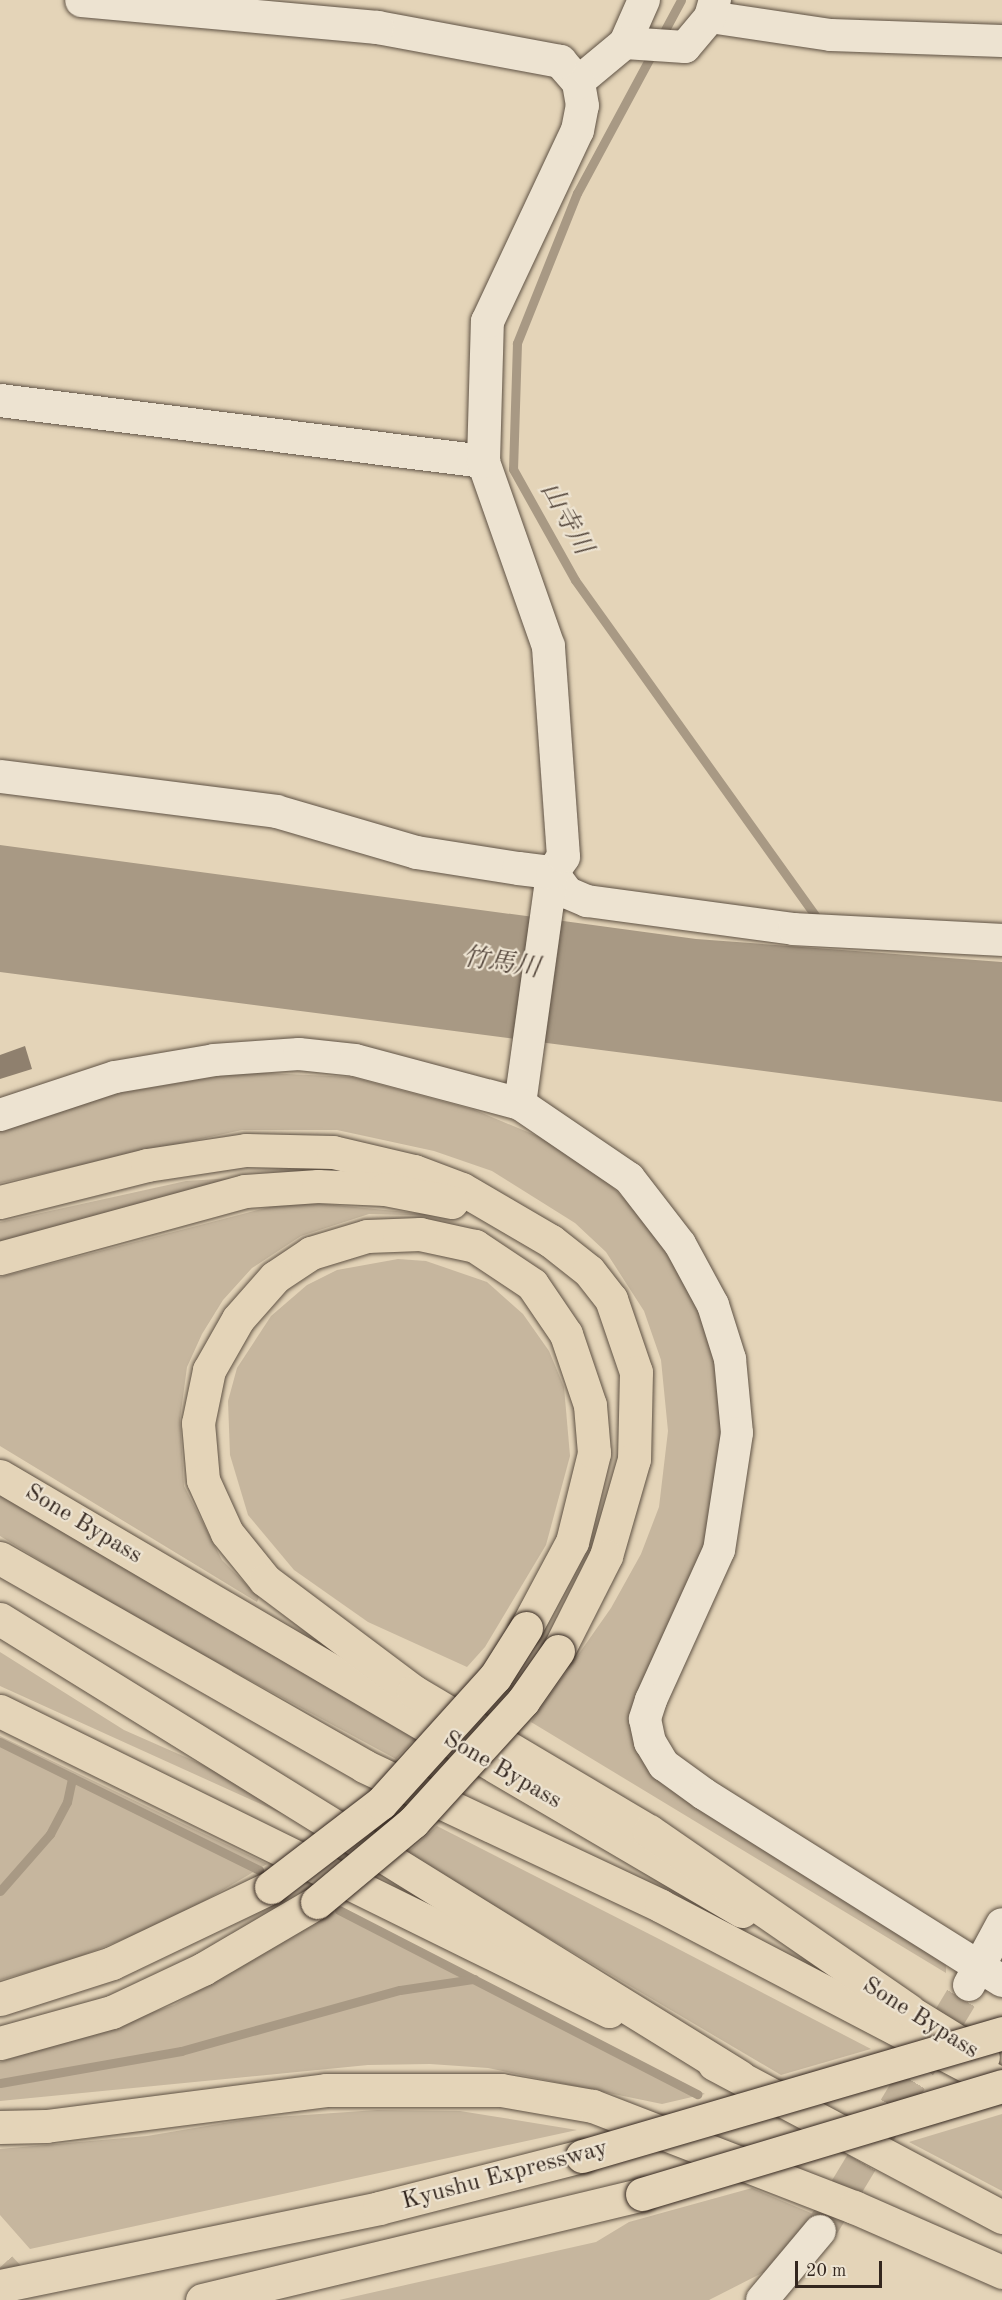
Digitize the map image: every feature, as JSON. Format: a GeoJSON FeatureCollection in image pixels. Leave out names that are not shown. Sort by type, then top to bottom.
{"type":"FeatureCollection","features":[{"type":"Feature","properties":{"kind":"highway"},"geometry":{"type":"LineString","coordinates":[[0,1202],[147,1165],[246,1150],[333,1152],[414,1171],[462,1189],[589,1271],[611,1299],[636,1372],[634,1459],[625,1507],[558,1651],[523,1701],[413,1822],[317,1902],[203,1969],[112,2012],[0,2043]]}},
{"type":"Feature","properties":{"kind":"highway"},"geometry":{"type":"LineString","coordinates":[[0,1258],[245,1191],[318,1186],[385,1188],[498,1211]]}},
{"type":"Feature","properties":{"kind":"highway"},"geometry":{"type":"LineString","coordinates":[[0,1999],[112,1963],[271,1887],[381,1803],[495,1677],[526,1628],[572,1542],[594,1453],[590,1405],[566,1334],[532,1284],[475,1246],[420,1234],[366,1236],[311,1252],[275,1277],[245,1311],[209,1370],[198,1423],[203,1480],[226,1533],[265,1580],[413,1691],[649,1830],[908,2010]]}},
{"type":"Feature","properties":{"kind":"highway","name":"Sone Bypass"},"geometry":{"type":"LineString","coordinates":[[0,1476],[908,2010],[1002,2070]]}},
{"type":"Feature","properties":{"kind":"highway"},"geometry":{"type":"LineString","coordinates":[[0,1558],[364,1766],[693,1922],[1002,2085]]}},
{"type":"Feature","properties":{"kind":"highway"},"geometry":{"type":"LineString","coordinates":[[0,1619],[740,2077]]}},
{"type":"Feature","properties":{"kind":"highway"},"geometry":{"type":"LineString","coordinates":[[0,1711],[266,1837],[740,2077],[1002,2217]]}},
{"type":"Feature","properties":{"kind":"highway","name":"Kyushu Expressway"},"geometry":{"type":"LineString","coordinates":[[0,2286],[379,2208],[582,2156],[1002,2033]]}},
{"type":"Feature","properties":{"kind":"highway","name":"Kyushu Expressway"},"geometry":{"type":"LineString","coordinates":[[202,2300],[642,2194],[1002,2085]]}},
{"type":"Feature","properties":{"kind":"highway"},"geometry":{"type":"LineString","coordinates":[[0,2127],[46,2126],[326,2090],[501,2090],[593,2106],[854,2207],[1002,2272]]}},
{"type":"Feature","properties":{"kind":"street"},"geometry":{"type":"LineString","coordinates":[[81,0],[377,27],[560,61],[578,81],[582,105],[577,129],[487,321],[483,461],[548,646],[565,832],[563,856],[552,872],[520,1104]]}},
{"type":"Feature","properties":{"kind":"street"},"geometry":{"type":"LineString","coordinates":[[578,81],[625,43],[644,0]]}},
{"type":"Feature","properties":{"kind":"street"},"geometry":{"type":"LineString","coordinates":[[625,43],[685,47],[713,8],[831,35],[1002,41]]}},
{"type":"Feature","properties":{"kind":"street"},"geometry":{"type":"LineString","coordinates":[[0,400],[483,461]]}},
{"type":"Feature","properties":{"kind":"street"},"geometry":{"type":"LineString","coordinates":[[0,776],[276,811],[416,852],[552,872],[568,893],[587,901],[794,929],[1002,940]]}},
{"type":"Feature","properties":{"kind":"street"},"geometry":{"type":"LineString","coordinates":[[0,1115],[115,1077],[214,1060],[299,1054],[355,1060],[520,1104],[629,1178],[680,1244],[713,1305],[730,1359],[737,1433],[719,1550],[651,1700],[645,1719],[650,1742],[664,1765],[704,1794],[984,1977],[1002,1924]]}},
{"type":"Feature","properties":{"kind":"street"},"geometry":{"type":"LineString","coordinates":[[762,2300],[820,2231]]}},
{"type":"Feature","properties":{"kind":"shaded area"},"geometry":{"type":"Polygon","coordinates":[[[243,1072],[352,1077],[475,1110],[549,1141],[596,1170],[647,1222],[702,1312],[715,1352],[724,1421],[705,1553],[633,1734],[946,1962],[946,1973],[531,1722],[611,1608],[641,1554],[659,1507],[668,1431],[661,1360],[644,1311],[606,1252],[575,1223],[492,1171],[434,1151],[337,1130],[242,1130],[0,1183],[0,1131],[107,1095],[243,1072]]]}},
{"type":"Feature","properties":{"kind":"shaded area"},"geometry":{"type":"Polygon","coordinates":[[[233,1178],[36,1235],[0,1243],[0,1222],[186,1181],[233,1178]]]}},
{"type":"Feature","properties":{"kind":"shaded area"},"geometry":{"type":"Polygon","coordinates":[[[293,1201],[447,1216],[369,1214],[301,1236],[252,1268],[223,1300],[202,1334],[187,1367],[180,1419],[184,1486],[222,1560],[259,1597],[257,1602],[0,1446],[0,1277],[293,1201]]]}},
{"type":"Feature","properties":{"kind":"shaded area"},"geometry":{"type":"Polygon","coordinates":[[[398,1259],[426,1261],[487,1282],[523,1314],[549,1351],[564,1387],[570,1456],[546,1545],[485,1647],[467,1667],[368,1622],[294,1570],[248,1515],[230,1455],[228,1401],[237,1368],[271,1316],[307,1285],[337,1270],[398,1259]]]}},
{"type":"Feature","properties":{"kind":"shaded area"},"geometry":{"type":"Polygon","coordinates":[[[0,1494],[415,1739],[396,1759],[136,1619],[0,1536],[0,1494]]]}},
{"type":"Feature","properties":{"kind":"shaded area"},"geometry":{"type":"Polygon","coordinates":[[[0,1652],[124,1730],[208,1767],[298,1821],[0,1686],[0,1652]]]}},
{"type":"Feature","properties":{"kind":"shaded area"},"geometry":{"type":"Polygon","coordinates":[[[0,1736],[267,1864],[172,1920],[71,1960],[0,1980],[0,1736]]]}},
{"type":"Feature","properties":{"kind":"shaded area"},"geometry":{"type":"Polygon","coordinates":[[[437,1826],[871,2049],[781,2075],[406,1854],[437,1826]]]}},
{"type":"Feature","properties":{"kind":"shaded area"},"geometry":{"type":"Polygon","coordinates":[[[341,1907],[705,2094],[662,2104],[488,2068],[430,2064],[368,2065],[0,2101],[0,2062],[174,2005],[341,1907]]]}},
{"type":"Feature","properties":{"kind":"shaded area"},"geometry":{"type":"Polygon","coordinates":[[[377,2110],[460,2111],[577,2130],[30,2249],[0,2215],[0,2149],[147,2136],[248,2119],[377,2110]]]}},
{"type":"Feature","properties":{"kind":"shaded area"},"geometry":{"type":"Polygon","coordinates":[[[1002,2114],[1002,2191],[909,2142],[1002,2114]]]}},
{"type":"Feature","properties":{"kind":"shaded area"},"geometry":{"type":"Polygon","coordinates":[[[752,2188],[818,2216],[780,2264],[709,2300],[339,2300],[596,2242],[629,2222],[752,2188]]]}},
{"type":"Feature","properties":{"kind":"water","name":"竹馬川"},"geometry":{"type":"Polygon","coordinates":[[[0,845],[696,939],[1002,962],[1002,1102],[0,972],[0,845]]]}},
{"type":"Feature","properties":{"kind":"building"},"geometry":{"type":"Polygon","coordinates":[[[25,1046],[32,1069],[0,1079],[0,1055],[25,1046]]]}},
{"type":"Feature","properties":{"kind":"waterway","name":"山寺川"},"geometry":{"type":"LineString","coordinates":[[681,0],[577,193],[517,343],[513,469],[575,580],[821,923]]}},
{"type":"Feature","properties":{"kind":"waterway"},"geometry":{"type":"LineString","coordinates":[[0,1742],[259,1870]]}},
{"type":"Feature","properties":{"kind":"waterway"},"geometry":{"type":"LineString","coordinates":[[0,1891],[50,1834],[67,1802],[72,1778]]}},
{"type":"Feature","properties":{"kind":"waterway"},"geometry":{"type":"LineString","coordinates":[[339,1910],[697,2094]]}},
{"type":"Feature","properties":{"kind":"waterway"},"geometry":{"type":"LineString","coordinates":[[0,2083],[181,2051],[400,1990],[474,1979]]}},
{"type":"Feature","properties":{"kind":"tunnel"},"geometry":{"type":"LineString","coordinates":[[820,2231],[969,1985]]}},
{"type":"Feature","properties":{"kind":"tunnel"},"geometry":{"type":"LineString","coordinates":[[0,2267],[31,2300]]}}]}
